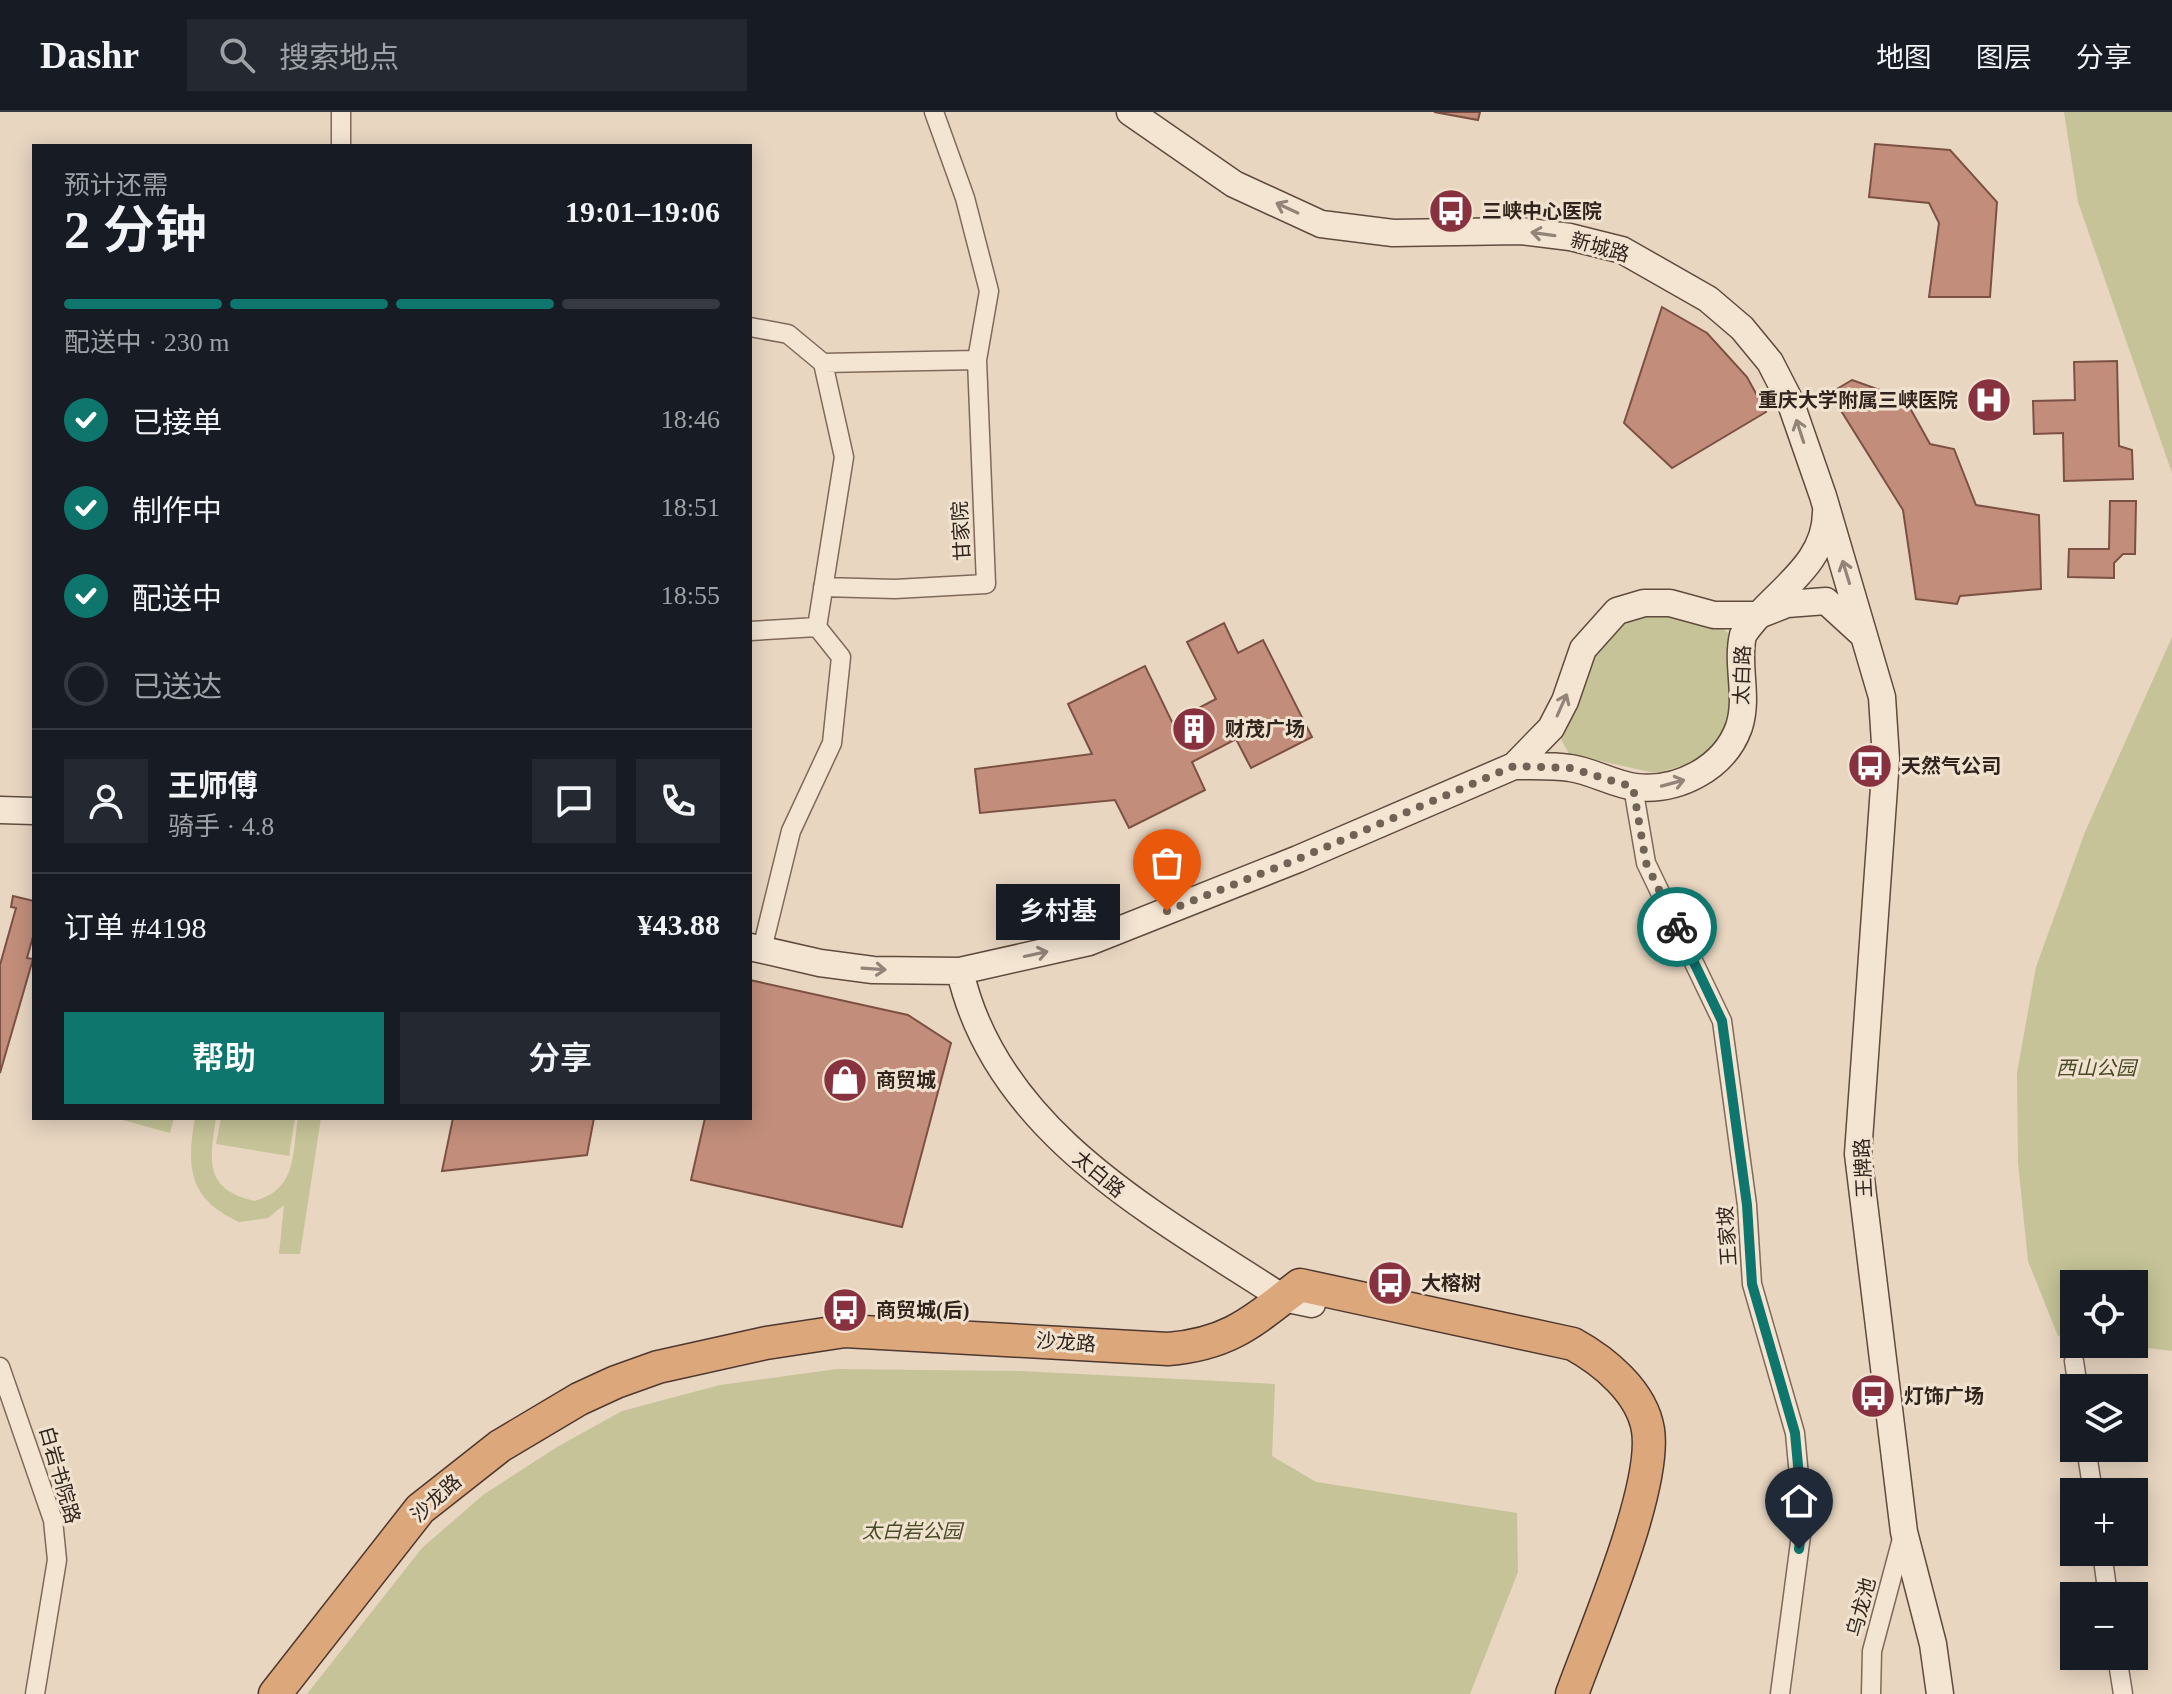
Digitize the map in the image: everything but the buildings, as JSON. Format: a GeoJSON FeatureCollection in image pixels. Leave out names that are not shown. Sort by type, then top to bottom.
{"type":"FeatureCollection","features":[{"type":"Feature","properties":{"kind":"highway","name":"沙龙路"},"geometry":{"type":"LineString","coordinates":[[275,1694],[390,1543],[420,1509],[500,1446],[579,1399],[616,1382],[658,1367],[766,1343],[845,1331],[1168,1349],[1214,1343],[1298,1296]]}},
{"type":"Feature","properties":{"kind":"highway","name":"沙龙路"},"geometry":{"type":"LineString","coordinates":[[297,1694],[396,1564],[436,1518],[515,1459],[630,1395],[776,1358],[841,1351],[1195,1364],[1240,1352],[1298,1296]]}},
{"type":"Feature","properties":{"kind":"highway"},"geometry":{"type":"LineString","coordinates":[[1298,1296],[1541,1352],[1587,1376],[1620,1414],[1629,1436],[1624,1496],[1556,1694]]}},
{"type":"Feature","properties":{"kind":"highway"},"geometry":{"type":"LineString","coordinates":[[1298,1296],[1383,1300],[1573,1344],[1607,1368],[1634,1399],[1648,1428],[1645,1478],[1572,1694]]}},
{"type":"Feature","properties":{"kind":"main road","name":"新城路"},"geometry":{"type":"LineString","coordinates":[[1130,112],[1234,184],[1321,224],[1393,233],[1521,231],[1622,250],[1708,299],[1742,328],[1770,362],[1790,401],[1826,505],[1866,639]]}},
{"type":"Feature","properties":{"kind":"main road","name":"太白路"},"geometry":{"type":"LineString","coordinates":[[1514,766],[1570,768],[1633,787],[1665,787],[1696,776],[1721,756],[1738,728],[1745,696],[1740,648],[1743,635],[1814,556],[1822,538],[1826,505]]}},
{"type":"Feature","properties":{"kind":"main road","name":"太白路"},"geometry":{"type":"LineString","coordinates":[[756,948],[820,963],[873,970],[960,971],[1089,942],[1298,859],[1514,766],[1551,728],[1565,701],[1583,649],[1617,611],[1644,603],[1670,603],[1714,615],[1759,615],[1787,604],[1826,601],[1844,614],[1866,639]]}},
{"type":"Feature","properties":{"kind":"main road","name":"王牌路"},"geometry":{"type":"LineString","coordinates":[[1866,639],[1882,697],[1886,759],[1858,1154],[1904,1532],[1933,1644],[1940,1694]]}},
{"type":"Feature","properties":{"kind":"main road"},"geometry":{"type":"LineString","coordinates":[[0,810],[32,811]]}},
{"type":"Feature","properties":{"kind":"main road","name":"太白路"},"geometry":{"type":"LineString","coordinates":[[960,971],[973,1020],[985,1043],[1027,1101],[1069,1149],[1111,1186],[1240,1270],[1298,1296]]}},
{"type":"Feature","properties":{"kind":"main road"},"geometry":{"type":"LineString","coordinates":[[1214,1343],[1230,1329],[1249,1302],[1250,1282],[1240,1270]]}},
{"type":"Feature","properties":{"kind":"street"},"geometry":{"type":"LineString","coordinates":[[341,112],[341,144]]}},
{"type":"Feature","properties":{"kind":"street","name":"甘家院"},"geometry":{"type":"LineString","coordinates":[[823,587],[895,589],[986,584],[977,360],[989,291],[965,198],[934,112]]}},
{"type":"Feature","properties":{"kind":"street"},"geometry":{"type":"LineString","coordinates":[[752,327],[788,334],[823,363],[844,457],[817,627],[841,657],[832,743],[791,831],[756,948]]}},
{"type":"Feature","properties":{"kind":"street"},"geometry":{"type":"LineString","coordinates":[[823,363],[977,360]]}},
{"type":"Feature","properties":{"kind":"street"},"geometry":{"type":"LineString","coordinates":[[752,631],[817,627]]}},
{"type":"Feature","properties":{"kind":"street","name":"王家坡"},"geometry":{"type":"LineString","coordinates":[[1633,787],[1646,863],[1722,1021],[1747,1205],[1752,1284],[1795,1433],[1803,1520],[1780,1694]]}},
{"type":"Feature","properties":{"kind":"street"},"geometry":{"type":"LineString","coordinates":[[2074,1361],[2076,1374]]}},
{"type":"Feature","properties":{"kind":"street","name":"白岩书院路"},"geometry":{"type":"LineString","coordinates":[[0,1367],[53,1520],[57,1560],[35,1694]]}},
{"type":"Feature","properties":{"kind":"street","name":"乌龙池"},"geometry":{"type":"LineString","coordinates":[[1871,1694],[1872,1651],[1904,1532]]}},
{"type":"Feature","properties":{"kind":"street"},"geometry":{"type":"LineString","coordinates":[[2119,1670],[2123,1694]]}},
{"type":"Feature","properties":{"kind":"green space"},"geometry":{"type":"Polygon","coordinates":[[[2064,112],[2172,112],[2172,473],[2078,202],[2064,112]]]}},
{"type":"Feature","properties":{"kind":"green space"},"geometry":{"type":"Polygon","coordinates":[[[1648,607],[1713,619],[1731,636],[1732,724],[1701,761],[1655,773],[1569,754],[1560,737],[1592,647],[1618,620],[1648,607]]]}},
{"type":"Feature","properties":{"kind":"green space","name":"西山公园"},"geometry":{"type":"Polygon","coordinates":[[[2172,637],[2172,1351],[2148,1348],[2148,1270],[2060,1270],[2060,1336],[2028,1261],[2018,1163],[2017,1073],[2036,967],[2085,832],[2172,637]]]}},
{"type":"Feature","properties":{"kind":"green space"},"geometry":{"type":"Polygon","coordinates":[[[122,1120],[173,1120],[170,1133],[122,1120]]]}},
{"type":"Feature","properties":{"kind":"green space"},"geometry":{"type":"Polygon","coordinates":[[[195,1120],[216,1120],[212,1160],[218,1181],[237,1196],[254,1201],[268,1196],[285,1180],[293,1158],[298,1120],[321,1120],[300,1254],[279,1254],[284,1205],[268,1218],[239,1222],[210,1203],[195,1180],[192,1136],[195,1120]]]}},
{"type":"Feature","properties":{"kind":"green space"},"geometry":{"type":"Polygon","coordinates":[[[221,1120],[295,1120],[289,1156],[216,1144],[221,1120]]]}},
{"type":"Feature","properties":{"kind":"green space","name":"太白岩公园"},"geometry":{"type":"Polygon","coordinates":[[[837,1369],[1020,1371],[1275,1384],[1272,1456],[1316,1482],[1517,1513],[1518,1572],[1470,1694],[307,1694],[422,1548],[483,1495],[557,1447],[622,1411],[720,1385],[837,1369]]]}},
{"type":"Feature","properties":{"kind":"way so far"},"geometry":{"type":"LineString","coordinates":[[1167,911],[1298,859],[1514,766],[1570,768],[1633,787],[1646,863],[1677,927]]}},
{"type":"Feature","properties":{"kind":"place","name":"三峡中心医院"},"geometry":{"type":"Point","coordinates":[1451,211]}},
{"type":"Feature","properties":{"kind":"place","name":"重庆大学附属三峡医院"},"geometry":{"type":"Point","coordinates":[1989,400]}},
{"type":"Feature","properties":{"kind":"place","name":"财茂广场"},"geometry":{"type":"Point","coordinates":[1194,729]}},
{"type":"Feature","properties":{"kind":"place","name":"天然气公司"},"geometry":{"type":"Point","coordinates":[1870,766]}},
{"type":"Feature","properties":{"kind":"place","name":"乡村基"},"geometry":{"type":"Point","coordinates":[1167,911]}},
{"type":"Feature","properties":{"kind":"place","name":"商贸城"},"geometry":{"type":"Point","coordinates":[845,1080]}},
{"type":"Feature","properties":{"kind":"place","name":"大榕树"},"geometry":{"type":"Point","coordinates":[1390,1283]}},
{"type":"Feature","properties":{"kind":"place","name":"商贸城(后)"},"geometry":{"type":"Point","coordinates":[845,1310]}},
{"type":"Feature","properties":{"kind":"place","name":"灯饰广场"},"geometry":{"type":"Point","coordinates":[1873,1396]}},
{"type":"Feature","properties":{"kind":"route"},"geometry":{"type":"LineString","coordinates":[[1677,927],[1722,1021],[1747,1205],[1752,1284],[1795,1433],[1803,1520],[1799,1549]]}}]}
